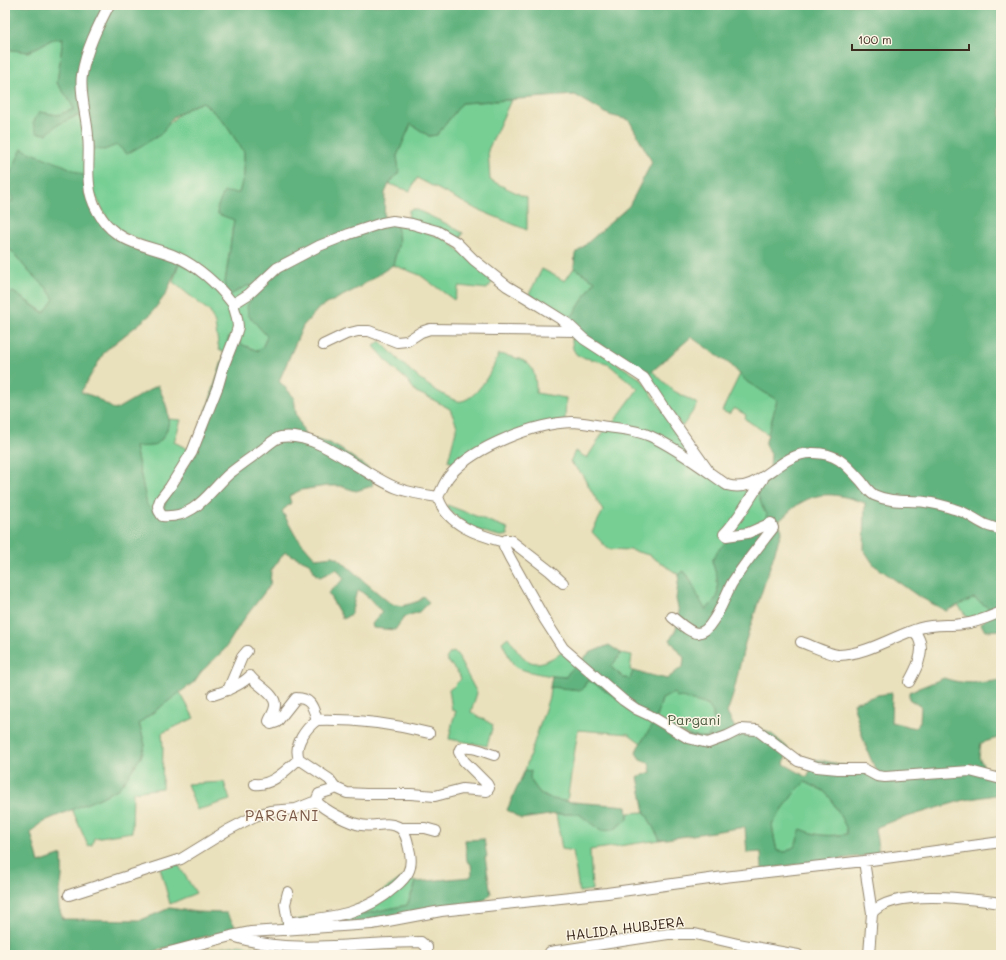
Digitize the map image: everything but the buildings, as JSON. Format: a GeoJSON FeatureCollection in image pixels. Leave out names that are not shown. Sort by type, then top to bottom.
{"type":"FeatureCollection","features":[{"type":"Feature","properties":{"kind":"street"},"geometry":{"type":"LineString","coordinates":[[109,5],[88,50],[81,78],[88,136],[88,185],[93,201],[99,213],[114,232],[124,238],[176,256],[211,281],[233,304],[238,327],[218,386],[192,452],[160,500],[158,506],[162,516],[173,517],[190,511],[207,498],[228,475],[279,437],[295,437],[322,444],[396,488],[438,497]]}},
{"type":"Feature","properties":{"kind":"street"},"geometry":{"type":"LineString","coordinates":[[233,304],[249,294],[277,268],[319,246],[376,225],[392,221],[412,224],[436,231],[456,242],[474,260],[507,286],[567,323],[584,339],[644,378],[709,472]]}},
{"type":"Feature","properties":{"kind":"street"},"geometry":{"type":"LineString","coordinates":[[323,346],[346,334],[358,331],[369,331],[398,342],[407,340],[430,329],[575,331]]}},
{"type":"Feature","properties":{"kind":"street"},"geometry":{"type":"LineString","coordinates":[[563,583],[510,540],[506,540],[504,542],[473,533],[458,523],[441,506],[438,497],[450,475],[462,463],[498,442],[528,430],[540,426],[573,422],[628,430],[649,435],[709,472],[727,485],[734,487],[751,484],[764,478]]}},
{"type":"Feature","properties":{"kind":"street"},"geometry":{"type":"LineString","coordinates":[[672,617],[693,632],[698,633],[706,629],[714,620],[732,585],[772,528],[771,523],[748,533],[726,536],[724,534],[737,520],[753,492],[764,478],[779,464],[795,455],[812,453],[828,454],[845,463],[872,494],[884,499],[924,502],[954,508],[967,513],[986,525],[1001,530]]}},
{"type":"Feature","properties":{"kind":"street"},"geometry":{"type":"LineString","coordinates":[[504,542],[504,546],[510,558],[545,620],[563,648],[623,700],[688,738],[708,743],[741,729],[757,730],[798,761],[817,767],[838,770],[864,769],[877,776],[885,777],[970,771],[1001,779]]}},
{"type":"Feature","properties":{"kind":"street"},"geometry":{"type":"LineString","coordinates":[[801,642],[836,655],[852,654],[890,641],[915,630],[936,624],[963,624],[975,622],[1001,612]]}},
{"type":"Feature","properties":{"kind":"street"},"geometry":{"type":"LineString","coordinates":[[909,682],[921,652],[920,643],[915,630]]}},
{"type":"Feature","properties":{"kind":"street"},"geometry":{"type":"LineString","coordinates":[[228,690],[244,654],[250,676],[269,693],[275,702],[275,706],[269,721],[271,724],[276,722],[296,698],[305,698],[308,700],[317,720]]}},
{"type":"Feature","properties":{"kind":"street"},"geometry":{"type":"LineString","coordinates":[[213,695],[228,690],[246,680],[250,676]]}},
{"type":"Feature","properties":{"kind":"street"},"geometry":{"type":"LineString","coordinates":[[428,733],[392,725],[317,720],[310,726],[298,745],[297,754],[298,759],[329,779],[336,788],[347,793],[435,796],[462,789],[487,791],[489,788],[487,784],[464,761],[459,752],[460,749],[471,748],[494,755]]}},
{"type":"Feature","properties":{"kind":"street"},"geometry":{"type":"LineString","coordinates":[[255,784],[260,785],[279,776],[298,759]]}},
{"type":"Feature","properties":{"kind":"street"},"geometry":{"type":"LineString","coordinates":[[69,895],[181,859],[228,830],[255,816],[270,811],[296,809],[316,801],[319,794],[336,788]]}},
{"type":"Feature","properties":{"kind":"street"},"geometry":{"type":"LineString","coordinates":[[316,801],[335,814],[361,825],[391,824],[400,828],[425,828],[436,831]]}},
{"type":"Feature","properties":{"kind":"street"},"geometry":{"type":"LineString","coordinates":[[158,955],[231,936],[288,927],[353,912],[380,900],[406,877],[410,870],[411,859],[408,843],[405,834],[400,828]]}},
{"type":"Feature","properties":{"kind":"street"},"geometry":{"type":"LineString","coordinates":[[288,927],[372,924],[441,911],[607,893],[724,877],[864,861],[1001,842]]}},
{"type":"Feature","properties":{"kind":"street"},"geometry":{"type":"LineString","coordinates":[[864,861],[872,913],[869,955]]}},
{"type":"Feature","properties":{"kind":"street"},"geometry":{"type":"LineString","coordinates":[[288,892],[285,904],[288,927]]}},
{"type":"Feature","properties":{"kind":"street"},"geometry":{"type":"LineString","coordinates":[[872,913],[876,908],[889,903],[914,898],[959,898],[1001,903]]}},
{"type":"Feature","properties":{"kind":"street","name":"HALIDA HUBJERA"},"geometry":{"type":"LineString","coordinates":[[550,952],[668,934],[695,934],[738,944],[798,955]]}},
{"type":"Feature","properties":{"kind":"street"},"geometry":{"type":"LineString","coordinates":[[231,936],[250,942],[268,945],[358,946],[394,942],[421,942],[427,947],[427,955]]}},
{"type":"Feature","properties":{"kind":"green space"},"geometry":{"type":"Polygon","coordinates":[[[5,5],[1001,5],[1001,630],[985,631],[981,624],[993,611],[974,598],[946,611],[918,596],[874,565],[864,550],[865,503],[840,496],[816,496],[807,499],[796,506],[778,522],[782,530],[745,643],[733,695],[727,713],[735,728],[758,727],[773,735],[788,748],[784,764],[807,777],[816,759],[878,773],[866,748],[853,703],[878,695],[892,693],[891,722],[915,728],[920,722],[921,707],[909,699],[909,692],[944,678],[958,682],[980,683],[1001,680],[1001,737],[981,743],[979,757],[990,779],[1001,777],[1001,794],[964,800],[890,822],[875,828],[879,854],[762,869],[761,852],[747,853],[745,827],[660,840],[645,812],[638,777],[651,772],[649,763],[640,759],[636,753],[638,747],[654,723],[591,681],[587,681],[582,690],[550,687],[552,676],[566,677],[569,672],[589,653],[609,645],[621,653],[611,667],[624,678],[630,679],[633,671],[667,679],[683,666],[684,658],[670,640],[676,629],[679,612],[676,599],[679,575],[684,571],[706,610],[718,596],[717,577],[712,561],[719,549],[728,540],[764,527],[767,513],[764,511],[757,492],[770,468],[771,454],[765,445],[777,400],[747,382],[731,365],[691,337],[648,375],[585,335],[569,321],[595,281],[574,268],[575,254],[629,206],[652,162],[629,120],[609,115],[575,95],[462,103],[437,135],[429,136],[411,124],[397,156],[399,172],[389,184],[385,193],[384,219],[397,225],[399,242],[393,265],[358,288],[319,308],[303,326],[279,381],[294,397],[296,413],[306,437],[329,443],[339,448],[375,473],[372,486],[356,491],[340,486],[327,486],[301,490],[289,496],[291,503],[282,511],[295,535],[315,558],[333,556],[338,558],[391,604],[403,606],[419,601],[423,596],[429,602],[419,612],[404,617],[395,630],[373,628],[372,624],[382,612],[359,590],[356,594],[351,614],[343,619],[328,593],[344,579],[337,569],[320,577],[315,574],[311,564],[285,552],[271,571],[270,585],[241,623],[225,649],[201,672],[194,682],[139,723],[145,745],[141,757],[119,788],[100,798],[47,820],[37,826],[31,833],[39,863],[62,855],[62,877],[59,909],[63,919],[141,920],[170,908],[196,912],[227,913],[237,929],[191,940],[142,955],[5,955],[5,297],[13,292],[44,313],[54,299],[46,287],[30,273],[11,250],[5,248],[5,203],[13,201],[8,182],[11,171],[22,149],[63,165],[85,176],[85,194],[105,229],[179,263],[166,294],[150,315],[105,351],[81,392],[95,397],[115,410],[158,385],[168,411],[169,418],[167,431],[161,440],[154,445],[135,447],[147,505],[154,512],[164,508],[167,496],[190,462],[229,337],[232,337],[243,345],[258,351],[263,346],[267,336],[248,315],[247,306],[254,294],[249,285],[230,295],[224,290],[234,220],[218,214],[217,208],[224,192],[239,193],[244,175],[244,152],[223,121],[203,102],[192,106],[173,117],[160,135],[127,154],[117,145],[104,150],[92,149],[89,115],[76,116],[57,125],[47,134],[37,133],[33,123],[39,112],[58,115],[74,109],[57,83],[63,38],[53,39],[28,52],[5,49],[5,5]],[[674,693],[662,699],[655,723],[674,735],[707,738],[712,729],[714,717],[711,709],[701,703],[679,697],[677,698],[674,693]],[[805,782],[795,792],[772,824],[777,851],[786,852],[795,846],[801,829],[824,835],[847,834],[846,827],[831,799],[824,791],[805,782]]]}},
{"type":"Feature","properties":{"kind":"green space"},"geometry":{"type":"Polygon","coordinates":[[[63,38],[57,83],[74,109],[58,115],[39,112],[47,134],[57,125],[76,116],[89,115],[104,150],[117,144],[160,135],[183,111],[203,102],[223,121],[244,152],[244,175],[239,193],[218,214],[234,219],[224,290],[149,244],[119,231],[107,218],[85,176],[63,165],[13,201],[5,203],[5,49],[28,52],[53,39],[63,38]]]}},
{"type":"Feature","properties":{"kind":"green space"},"geometry":{"type":"Polygon","coordinates":[[[511,100],[488,150],[490,180],[527,198],[527,230],[474,208],[417,178],[410,191],[389,184],[399,172],[397,156],[411,124],[429,136],[437,135],[462,103],[511,100]]]}},
{"type":"Feature","properties":{"kind":"green space"},"geometry":{"type":"Polygon","coordinates":[[[415,209],[463,233],[459,241],[408,220],[409,210],[415,209]]]}},
{"type":"Feature","properties":{"kind":"green space"},"geometry":{"type":"Polygon","coordinates":[[[397,225],[410,227],[446,239],[494,280],[487,289],[459,286],[454,300],[420,275],[393,265],[399,242],[397,225]]]}},
{"type":"Feature","properties":{"kind":"green space"},"geometry":{"type":"Polygon","coordinates":[[[5,248],[11,250],[30,273],[46,287],[54,299],[45,313],[13,292],[5,297],[5,248]]]}},
{"type":"Feature","properties":{"kind":"green space"},"geometry":{"type":"Polygon","coordinates":[[[179,263],[230,295],[249,285],[254,294],[248,315],[267,336],[263,346],[258,351],[243,345],[232,337],[226,354],[219,350],[215,324],[210,312],[173,282],[179,263]]]}},
{"type":"Feature","properties":{"kind":"green space"},"geometry":{"type":"Polygon","coordinates":[[[574,268],[595,281],[569,321],[529,294],[542,269],[565,281],[574,268]]]}},
{"type":"Feature","properties":{"kind":"green space"},"geometry":{"type":"Polygon","coordinates":[[[571,334],[641,379],[708,476],[743,490],[757,492],[764,511],[768,513],[764,527],[728,540],[719,549],[712,561],[717,577],[718,596],[706,610],[697,596],[689,577],[684,571],[679,575],[649,555],[630,550],[608,549],[592,532],[603,511],[581,473],[570,462],[575,451],[587,458],[609,423],[613,423],[638,389],[607,363],[581,357],[576,354],[573,349],[571,334]]]}},
{"type":"Feature","properties":{"kind":"green space"},"geometry":{"type":"Polygon","coordinates":[[[380,341],[420,379],[451,399],[458,401],[468,398],[480,388],[499,354],[517,358],[532,368],[536,382],[536,393],[566,398],[565,420],[541,424],[455,464],[448,461],[457,426],[450,409],[416,392],[407,380],[392,367],[374,346],[380,341]]]}},
{"type":"Feature","properties":{"kind":"green space"},"geometry":{"type":"Polygon","coordinates":[[[652,371],[674,391],[698,404],[682,427],[648,375],[652,371]]]}},
{"type":"Feature","properties":{"kind":"green space"},"geometry":{"type":"Polygon","coordinates":[[[740,374],[747,382],[777,400],[769,435],[745,419],[746,415],[734,408],[729,414],[722,411],[740,374]]]}},
{"type":"Feature","properties":{"kind":"green space"},"geometry":{"type":"Polygon","coordinates":[[[169,419],[181,420],[174,442],[194,452],[167,496],[164,508],[154,512],[147,506],[135,446],[155,444],[159,442],[163,438],[169,419]]]}},
{"type":"Feature","properties":{"kind":"green space"},"geometry":{"type":"Polygon","coordinates":[[[447,505],[507,528],[508,535],[498,536],[473,528],[463,522],[447,508],[447,505]]]}},
{"type":"Feature","properties":{"kind":"green space"},"geometry":{"type":"Polygon","coordinates":[[[974,598],[993,611],[973,625],[958,605],[974,598]]]}},
{"type":"Feature","properties":{"kind":"green space"},"geometry":{"type":"Polygon","coordinates":[[[508,637],[520,654],[531,662],[544,662],[563,652],[578,664],[566,677],[546,675],[523,670],[514,665],[502,642],[508,637]]]}},
{"type":"Feature","properties":{"kind":"green space"},"geometry":{"type":"Polygon","coordinates":[[[455,652],[477,693],[471,712],[493,725],[487,746],[449,739],[456,711],[452,710],[449,689],[461,679],[459,674],[446,659],[450,653],[455,652]]]}},
{"type":"Feature","properties":{"kind":"green space"},"geometry":{"type":"Polygon","coordinates":[[[621,653],[632,655],[630,670],[633,671],[630,679],[624,678],[611,667],[621,653]]]}},
{"type":"Feature","properties":{"kind":"green space"},"geometry":{"type":"Polygon","coordinates":[[[587,681],[597,684],[655,723],[641,743],[629,734],[578,730],[567,801],[558,800],[545,796],[541,793],[533,784],[525,770],[549,697],[550,687],[582,690],[587,681]]]}},
{"type":"Feature","properties":{"kind":"green space"},"geometry":{"type":"Polygon","coordinates":[[[180,692],[194,718],[162,733],[162,788],[133,792],[132,832],[94,838],[92,845],[88,846],[72,809],[100,798],[119,788],[141,757],[145,745],[139,723],[180,692]]]}},
{"type":"Feature","properties":{"kind":"green space","name":"Pargani"},"geometry":{"type":"Polygon","coordinates":[[[674,692],[700,702],[713,711],[712,729],[708,738],[691,736],[655,723],[662,699],[674,692]]]}},
{"type":"Feature","properties":{"kind":"green space"},"geometry":{"type":"Polygon","coordinates":[[[525,770],[531,771],[530,779],[544,796],[570,802],[627,806],[628,819],[613,830],[601,831],[579,814],[556,814],[521,819],[507,810],[525,770]]]}},
{"type":"Feature","properties":{"kind":"green space"},"geometry":{"type":"Polygon","coordinates":[[[224,782],[230,800],[197,810],[187,784],[224,782]]]}},
{"type":"Feature","properties":{"kind":"green space"},"geometry":{"type":"Polygon","coordinates":[[[805,782],[824,791],[831,799],[846,827],[847,834],[824,835],[801,829],[795,846],[786,852],[777,851],[772,824],[795,792],[805,782]]]}},
{"type":"Feature","properties":{"kind":"green space"},"geometry":{"type":"Polygon","coordinates":[[[645,812],[660,840],[590,850],[592,890],[579,892],[573,851],[562,849],[556,814],[579,814],[601,831],[613,830],[628,819],[628,813],[645,812]]]}},
{"type":"Feature","properties":{"kind":"green space"},"geometry":{"type":"Polygon","coordinates":[[[484,839],[487,857],[485,857],[491,894],[485,900],[359,922],[321,923],[407,905],[416,882],[470,877],[472,874],[471,864],[467,861],[465,840],[484,839]]]}},
{"type":"Feature","properties":{"kind":"green space"},"geometry":{"type":"Polygon","coordinates":[[[174,858],[196,893],[170,904],[159,864],[174,858]]]}},
{"type":"Feature","properties":{"kind":"green space"},"geometry":{"type":"Polygon","coordinates":[[[403,877],[416,882],[407,905],[322,923],[280,927],[284,922],[337,913],[367,902],[403,877]]]}},
{"type":"Feature","properties":{"kind":"green space"},"geometry":{"type":"Polygon","coordinates":[[[239,945],[254,947],[255,952],[239,955],[184,955],[215,948],[239,945]]]}},
{"type":"Feature","properties":{"kind":"district","name":"PARGANI"},"geometry":{"type":"Point","coordinates":[282,815]}}]}
